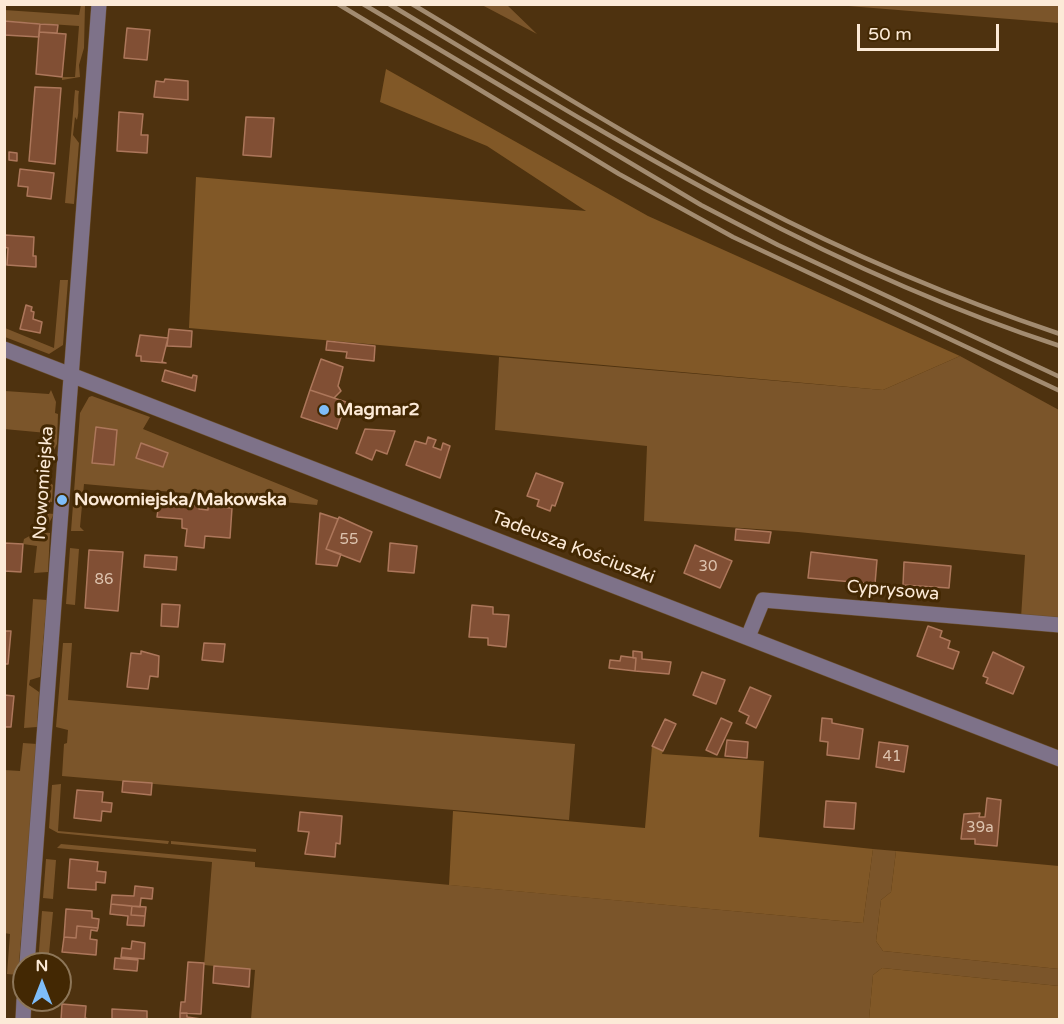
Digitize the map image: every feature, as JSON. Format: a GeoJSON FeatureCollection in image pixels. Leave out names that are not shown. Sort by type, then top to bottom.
{"type":"FeatureCollection","features":[{"type":"Feature","properties":{"kind":"street","name":"Nowomiejska"},"geometry":{"type":"LineString","coordinates":[[28,952],[99,4]]}},
{"type":"Feature","properties":{"kind":"street","name":"Tadeusza Kościuszki"},"geometry":{"type":"LineString","coordinates":[[4,349],[1059,759]]}},
{"type":"Feature","properties":{"kind":"street","name":"Cyprysowa"},"geometry":{"type":"LineString","coordinates":[[748,637],[763,600],[1059,625]]}},
{"type":"Feature","properties":{"kind":"shaded area"},"geometry":{"type":"Polygon","coordinates":[[[81,5],[85,5],[84,48],[79,65],[80,77],[62,80],[62,77],[75,77],[79,26],[5,21],[4,10],[79,15],[81,5]]]}},
{"type":"Feature","properties":{"kind":"shaded area"},"geometry":{"type":"Polygon","coordinates":[[[482,5],[507,5],[537,34],[482,5]]]}},
{"type":"Feature","properties":{"kind":"shaded area"},"geometry":{"type":"Polygon","coordinates":[[[836,5],[1059,5],[1059,23],[836,5]]]}},
{"type":"Feature","properties":{"kind":"shaded area"},"geometry":{"type":"Polygon","coordinates":[[[386,69],[648,216],[960,356],[883,390],[189,328],[196,177],[586,211],[487,146],[380,102],[386,69]]]}},
{"type":"Feature","properties":{"kind":"shaded area"},"geometry":{"type":"Polygon","coordinates":[[[75,90],[79,91],[78,113],[77,120],[75,117],[73,135],[79,143],[74,204],[65,203],[75,90]]]}},
{"type":"Feature","properties":{"kind":"shaded area"},"geometry":{"type":"Polygon","coordinates":[[[60,280],[68,280],[63,345],[49,354],[5,337],[5,328],[54,348],[60,280]]]}},
{"type":"Feature","properties":{"kind":"shaded area"},"geometry":{"type":"Polygon","coordinates":[[[960,356],[1059,410],[1059,622],[1021,618],[1025,555],[798,532],[644,521],[647,446],[495,430],[499,357],[883,390],[960,356]]]}},
{"type":"Feature","properties":{"kind":"shaded area"},"geometry":{"type":"Polygon","coordinates":[[[51,390],[56,402],[55,413],[58,414],[57,444],[52,454],[46,454],[47,433],[4,429],[5,391],[49,394],[51,390]]]}},
{"type":"Feature","properties":{"kind":"shaded area"},"geometry":{"type":"Polygon","coordinates":[[[92,396],[150,417],[143,429],[318,500],[317,505],[84,484],[80,527],[84,531],[71,531],[80,413],[89,397],[92,396]]]}},
{"type":"Feature","properties":{"kind":"shaded area"},"geometry":{"type":"Polygon","coordinates":[[[49,482],[53,485],[52,502],[44,501],[43,513],[54,514],[49,523],[39,523],[41,484],[49,482]]]}},
{"type":"Feature","properties":{"kind":"shaded area"},"geometry":{"type":"Polygon","coordinates":[[[37,532],[50,533],[48,572],[34,573],[37,546],[23,544],[24,539],[37,532]]]}},
{"type":"Feature","properties":{"kind":"shaded area"},"geometry":{"type":"Polygon","coordinates":[[[70,548],[79,549],[75,605],[66,604],[70,548]]]}},
{"type":"Feature","properties":{"kind":"shaded area"},"geometry":{"type":"Polygon","coordinates":[[[33,599],[47,600],[40,677],[30,680],[29,685],[39,692],[37,727],[24,728],[33,599]]]}},
{"type":"Feature","properties":{"kind":"shaded area"},"geometry":{"type":"Polygon","coordinates":[[[63,643],[72,643],[68,700],[575,744],[569,820],[62,776],[64,744],[67,743],[68,730],[56,727],[63,643]]]}},
{"type":"Feature","properties":{"kind":"shaded area"},"geometry":{"type":"Polygon","coordinates":[[[23,743],[37,744],[20,952],[12,952],[12,974],[7,974],[10,934],[4,933],[4,770],[20,771],[23,743]]]}},
{"type":"Feature","properties":{"kind":"shaded area"},"geometry":{"type":"Polygon","coordinates":[[[652,746],[663,751],[662,754],[764,761],[759,837],[873,849],[863,923],[449,885],[453,811],[645,828],[652,746]]]}},
{"type":"Feature","properties":{"kind":"shaded area"},"geometry":{"type":"Polygon","coordinates":[[[61,784],[58,831],[169,841],[168,844],[58,833],[49,828],[52,785],[61,784]]]}},
{"type":"Feature","properties":{"kind":"shaded area"},"geometry":{"type":"Polygon","coordinates":[[[171,841],[256,849],[256,852],[171,844],[171,841]]]}},
{"type":"Feature","properties":{"kind":"shaded area"},"geometry":{"type":"Polygon","coordinates":[[[61,844],[255,862],[255,867],[863,923],[873,849],[896,851],[891,892],[881,900],[876,941],[883,951],[1059,969],[1059,986],[882,968],[873,975],[869,1019],[251,1019],[255,970],[204,965],[212,862],[57,848],[61,844]]]}},
{"type":"Feature","properties":{"kind":"shaded area"},"geometry":{"type":"Polygon","coordinates":[[[896,851],[1059,866],[1059,969],[883,951],[876,941],[881,900],[891,892],[896,851]]]}},
{"type":"Feature","properties":{"kind":"shaded area"},"geometry":{"type":"Polygon","coordinates":[[[46,859],[56,860],[53,899],[43,898],[46,859]]]}},
{"type":"Feature","properties":{"kind":"shaded area"},"geometry":{"type":"Polygon","coordinates":[[[42,911],[53,912],[49,952],[39,952],[42,911]]]}},
{"type":"Feature","properties":{"kind":"shaded area"},"geometry":{"type":"Polygon","coordinates":[[[882,968],[1059,986],[1059,1019],[869,1019],[873,975],[882,968]]]}},
{"type":"Feature","properties":{"kind":"building"},"geometry":{"type":"Polygon","coordinates":[[[4,21],[40,24],[39,37],[4,35],[4,21]]]}},
{"type":"Feature","properties":{"kind":"building"},"geometry":{"type":"Polygon","coordinates":[[[40,24],[58,25],[57,33],[39,32],[40,24]]]}},
{"type":"Feature","properties":{"kind":"building"},"geometry":{"type":"Polygon","coordinates":[[[127,28],[150,30],[147,60],[124,58],[127,28]]]}},
{"type":"Feature","properties":{"kind":"building"},"geometry":{"type":"Polygon","coordinates":[[[39,32],[66,34],[62,77],[36,74],[39,32]]]}},
{"type":"Feature","properties":{"kind":"building"},"geometry":{"type":"Polygon","coordinates":[[[165,79],[188,81],[188,100],[154,97],[156,81],[164,82],[165,79]]]}},
{"type":"Feature","properties":{"kind":"building"},"geometry":{"type":"Polygon","coordinates":[[[35,87],[61,88],[55,164],[29,161],[35,87]]]}},
{"type":"Feature","properties":{"kind":"building"},"geometry":{"type":"Polygon","coordinates":[[[119,112],[143,114],[141,135],[148,135],[147,153],[117,151],[119,112]]]}},
{"type":"Feature","properties":{"kind":"building"},"geometry":{"type":"Polygon","coordinates":[[[246,117],[274,118],[271,157],[243,155],[246,117]]]}},
{"type":"Feature","properties":{"kind":"building"},"geometry":{"type":"Polygon","coordinates":[[[9,152],[17,153],[17,161],[9,160],[9,152]]]}},
{"type":"Feature","properties":{"kind":"building"},"geometry":{"type":"Polygon","coordinates":[[[20,169],[54,173],[51,199],[27,196],[28,187],[18,186],[20,169]]]}},
{"type":"Feature","properties":{"kind":"building"},"geometry":{"type":"Polygon","coordinates":[[[5,235],[34,237],[33,256],[36,256],[36,267],[7,265],[8,248],[4,247],[5,235]]]}},
{"type":"Feature","properties":{"kind":"building"},"geometry":{"type":"Polygon","coordinates":[[[26,305],[32,307],[33,319],[42,322],[40,333],[20,329],[26,305]]]}},
{"type":"Feature","properties":{"kind":"building"},"geometry":{"type":"Polygon","coordinates":[[[169,329],[192,331],[191,347],[167,346],[169,329]]]}},
{"type":"Feature","properties":{"kind":"building"},"geometry":{"type":"Polygon","coordinates":[[[140,335],[168,338],[162,362],[166,363],[141,361],[141,356],[136,356],[140,335]]]}},
{"type":"Feature","properties":{"kind":"building"},"geometry":{"type":"Polygon","coordinates":[[[327,341],[375,346],[374,361],[346,358],[347,352],[326,350],[327,341]]]}},
{"type":"Feature","properties":{"kind":"building"},"geometry":{"type":"Polygon","coordinates":[[[321,359],[343,367],[338,386],[341,391],[334,398],[310,390],[321,359]]]}},
{"type":"Feature","properties":{"kind":"building"},"geometry":{"type":"Polygon","coordinates":[[[165,370],[192,378],[193,375],[197,376],[195,391],[162,381],[165,370]]]}},
{"type":"Feature","properties":{"kind":"building","name":"Magmar2"},"geometry":{"type":"Polygon","coordinates":[[[310,390],[346,402],[337,429],[301,417],[310,390]]]}},
{"type":"Feature","properties":{"kind":"building"},"geometry":{"type":"Polygon","coordinates":[[[96,427],[117,430],[114,465],[92,463],[96,427]]]}},
{"type":"Feature","properties":{"kind":"building"},"geometry":{"type":"Polygon","coordinates":[[[365,429],[395,431],[387,454],[376,450],[372,460],[356,453],[365,429]]]}},
{"type":"Feature","properties":{"kind":"building"},"geometry":{"type":"Polygon","coordinates":[[[428,437],[436,440],[433,447],[441,450],[443,443],[450,446],[440,478],[406,465],[415,441],[426,444],[428,437]]]}},
{"type":"Feature","properties":{"kind":"building"},"geometry":{"type":"Polygon","coordinates":[[[141,443],[168,453],[163,467],[136,458],[141,443]]]}},
{"type":"Feature","properties":{"kind":"building"},"geometry":{"type":"Polygon","coordinates":[[[536,473],[563,483],[555,506],[552,505],[550,511],[537,506],[539,500],[527,496],[536,473]]]}},
{"type":"Feature","properties":{"kind":"building"},"geometry":{"type":"Polygon","coordinates":[[[44,501],[49,501],[48,514],[43,514],[44,501]]]}},
{"type":"Feature","properties":{"kind":"building"},"geometry":{"type":"Polygon","coordinates":[[[159,502],[199,506],[199,509],[208,510],[208,506],[232,508],[230,538],[205,536],[204,548],[185,546],[187,529],[182,528],[182,519],[157,517],[159,502]]]}},
{"type":"Feature","properties":{"kind":"building"},"geometry":{"type":"Polygon","coordinates":[[[320,513],[338,519],[326,549],[341,554],[337,566],[316,564],[320,513]]]}},
{"type":"Feature","properties":{"kind":"building"},"geometry":{"type":"Polygon","coordinates":[[[339,517],[372,532],[360,562],[326,549],[339,517]]]}},
{"type":"Feature","properties":{"kind":"building"},"geometry":{"type":"Polygon","coordinates":[[[736,529],[771,532],[769,543],[735,540],[736,529]]]}},
{"type":"Feature","properties":{"kind":"building"},"geometry":{"type":"Polygon","coordinates":[[[4,543],[23,544],[21,572],[4,571],[4,543]]]}},
{"type":"Feature","properties":{"kind":"building"},"geometry":{"type":"Polygon","coordinates":[[[390,543],[417,546],[414,573],[388,571],[390,543]]]}},
{"type":"Feature","properties":{"kind":"building"},"geometry":{"type":"Polygon","coordinates":[[[695,545],[732,561],[720,588],[684,573],[695,545]]]}},
{"type":"Feature","properties":{"kind":"building"},"geometry":{"type":"Polygon","coordinates":[[[89,550],[123,552],[118,611],[85,608],[89,550]]]}},
{"type":"Feature","properties":{"kind":"building"},"geometry":{"type":"Polygon","coordinates":[[[811,552],[877,560],[875,584],[808,578],[811,552]]]}},
{"type":"Feature","properties":{"kind":"building"},"geometry":{"type":"Polygon","coordinates":[[[145,555],[177,557],[176,570],[144,567],[145,555]]]}},
{"type":"Feature","properties":{"kind":"building"},"geometry":{"type":"Polygon","coordinates":[[[904,562],[951,566],[949,588],[903,585],[904,562]]]}},
{"type":"Feature","properties":{"kind":"building"},"geometry":{"type":"Polygon","coordinates":[[[162,604],[180,605],[178,627],[161,626],[162,604]]]}},
{"type":"Feature","properties":{"kind":"building"},"geometry":{"type":"Polygon","coordinates":[[[472,605],[493,607],[493,614],[509,615],[506,647],[488,645],[488,638],[469,637],[472,605]]]}},
{"type":"Feature","properties":{"kind":"building"},"geometry":{"type":"Polygon","coordinates":[[[928,626],[942,631],[940,637],[950,641],[948,648],[959,652],[953,669],[917,656],[928,626]]]}},
{"type":"Feature","properties":{"kind":"building"},"geometry":{"type":"Polygon","coordinates":[[[4,631],[11,631],[8,664],[4,664],[4,631]]]}},
{"type":"Feature","properties":{"kind":"building"},"geometry":{"type":"Polygon","coordinates":[[[204,643],[225,644],[223,662],[202,660],[204,643]]]}},
{"type":"Feature","properties":{"kind":"building"},"geometry":{"type":"Polygon","coordinates":[[[141,651],[159,656],[158,677],[150,676],[148,689],[127,687],[131,653],[141,654],[141,651]]]}},
{"type":"Feature","properties":{"kind":"building"},"geometry":{"type":"Polygon","coordinates":[[[633,651],[642,652],[642,659],[671,662],[669,674],[635,671],[636,658],[633,658],[633,651]]]}},
{"type":"Feature","properties":{"kind":"building"},"geometry":{"type":"Polygon","coordinates":[[[993,652],[1024,667],[1013,694],[986,683],[988,678],[983,676],[993,652]]]}},
{"type":"Feature","properties":{"kind":"building"},"geometry":{"type":"Polygon","coordinates":[[[621,656],[636,658],[635,671],[609,668],[610,660],[620,661],[621,656]]]}},
{"type":"Feature","properties":{"kind":"building"},"geometry":{"type":"Polygon","coordinates":[[[702,672],[725,680],[716,704],[693,695],[702,672]]]}},
{"type":"Feature","properties":{"kind":"building"},"geometry":{"type":"Polygon","coordinates":[[[750,687],[771,696],[756,728],[746,723],[749,716],[739,711],[750,687]]]}},
{"type":"Feature","properties":{"kind":"building"},"geometry":{"type":"Polygon","coordinates":[[[4,695],[14,696],[11,727],[4,727],[4,695]]]}},
{"type":"Feature","properties":{"kind":"building"},"geometry":{"type":"Polygon","coordinates":[[[721,718],[732,723],[717,755],[706,750],[721,718]]]}},
{"type":"Feature","properties":{"kind":"building"},"geometry":{"type":"Polygon","coordinates":[[[822,718],[832,719],[832,723],[863,729],[859,759],[827,755],[828,742],[820,741],[822,718]]]}},
{"type":"Feature","properties":{"kind":"building"},"geometry":{"type":"Polygon","coordinates":[[[665,719],[676,724],[663,751],[652,746],[665,719]]]}},
{"type":"Feature","properties":{"kind":"building"},"geometry":{"type":"Polygon","coordinates":[[[727,740],[748,742],[747,758],[725,756],[727,740]]]}},
{"type":"Feature","properties":{"kind":"building"},"geometry":{"type":"Polygon","coordinates":[[[879,742],[908,746],[904,772],[876,767],[879,742]]]}},
{"type":"Feature","properties":{"kind":"building"},"geometry":{"type":"Polygon","coordinates":[[[123,781],[152,783],[151,795],[122,792],[123,781]]]}},
{"type":"Feature","properties":{"kind":"building"},"geometry":{"type":"Polygon","coordinates":[[[77,790],[103,792],[102,802],[112,803],[111,812],[102,811],[101,821],[74,818],[77,790]]]}},
{"type":"Feature","properties":{"kind":"building"},"geometry":{"type":"Polygon","coordinates":[[[987,798],[1001,800],[997,846],[975,844],[975,839],[961,839],[964,814],[980,813],[979,817],[985,817],[987,798]]]}},
{"type":"Feature","properties":{"kind":"building"},"geometry":{"type":"Polygon","coordinates":[[[826,801],[856,803],[854,829],[824,827],[826,801]]]}},
{"type":"Feature","properties":{"kind":"building"},"geometry":{"type":"Polygon","coordinates":[[[300,812],[342,816],[340,844],[336,843],[335,857],[305,854],[309,832],[298,831],[300,812]]]}},
{"type":"Feature","properties":{"kind":"building"},"geometry":{"type":"Polygon","coordinates":[[[70,859],[98,862],[97,871],[106,872],[105,883],[96,882],[96,890],[68,888],[70,859]]]}},
{"type":"Feature","properties":{"kind":"building"},"geometry":{"type":"Polygon","coordinates":[[[135,886],[153,888],[152,899],[141,898],[140,907],[111,904],[112,895],[134,896],[135,886]]]}},
{"type":"Feature","properties":{"kind":"building"},"geometry":{"type":"Polygon","coordinates":[[[111,904],[132,906],[131,915],[145,916],[144,926],[127,925],[128,916],[110,914],[111,904]]]}},
{"type":"Feature","properties":{"kind":"building"},"geometry":{"type":"Polygon","coordinates":[[[132,906],[146,907],[145,916],[131,915],[132,906]]]}},
{"type":"Feature","properties":{"kind":"building"},"geometry":{"type":"Polygon","coordinates":[[[66,909],[92,911],[92,918],[99,919],[98,928],[77,926],[76,938],[64,937],[66,909]]]}},
{"type":"Feature","properties":{"kind":"building"},"geometry":{"type":"Polygon","coordinates":[[[77,926],[98,928],[97,931],[91,930],[90,939],[97,940],[96,955],[62,952],[64,937],[76,938],[77,926]]]}},
{"type":"Feature","properties":{"kind":"building"},"geometry":{"type":"Polygon","coordinates":[[[132,941],[145,943],[144,959],[121,957],[122,948],[131,949],[132,941]]]}},
{"type":"Feature","properties":{"kind":"building"},"geometry":{"type":"Polygon","coordinates":[[[115,958],[138,960],[137,971],[114,969],[115,958]]]}},
{"type":"Feature","properties":{"kind":"building"},"geometry":{"type":"Polygon","coordinates":[[[188,962],[204,963],[201,1014],[180,1013],[181,1002],[185,1002],[188,962]]]}},
{"type":"Feature","properties":{"kind":"building"},"geometry":{"type":"Polygon","coordinates":[[[214,966],[250,969],[249,987],[213,983],[214,966]]]}},
{"type":"Feature","properties":{"kind":"building"},"geometry":{"type":"Polygon","coordinates":[[[72,1005],[86,1006],[85,1018],[92,1020],[61,1020],[62,1012],[72,1012],[72,1005]]]}},
{"type":"Feature","properties":{"kind":"building"},"geometry":{"type":"Polygon","coordinates":[[[112,1009],[147,1011],[147,1020],[112,1019],[112,1009]]]}},
{"type":"Feature","properties":{"kind":"building"},"geometry":{"type":"Polygon","coordinates":[[[180,1013],[187,1013],[187,1017],[208,1020],[180,1020],[180,1013]]]}},
{"type":"Feature","properties":{"kind":"railway"},"geometry":{"type":"LineString","coordinates":[[338,4],[619,174],[733,237],[1060,391]]}},
{"type":"Feature","properties":{"kind":"railway"},"geometry":{"type":"LineString","coordinates":[[363,4],[701,205],[778,245],[1060,377]]}},
{"type":"Feature","properties":{"kind":"railway"},"geometry":{"type":"LineString","coordinates":[[389,4],[633,149],[798,238],[883,278],[970,314],[1060,346]]}},
{"type":"Feature","properties":{"kind":"railway"},"geometry":{"type":"LineString","coordinates":[[412,4],[664,155],[787,221],[902,274],[980,306],[1060,334]]}},
{"type":"Feature","properties":{"kind":"place","name":"Magmar2"},"geometry":{"type":"Point","coordinates":[324,410]}},
{"type":"Feature","properties":{"kind":"place","name":"Nowomiejska/Makowska"},"geometry":{"type":"Point","coordinates":[62,500]}}]}
